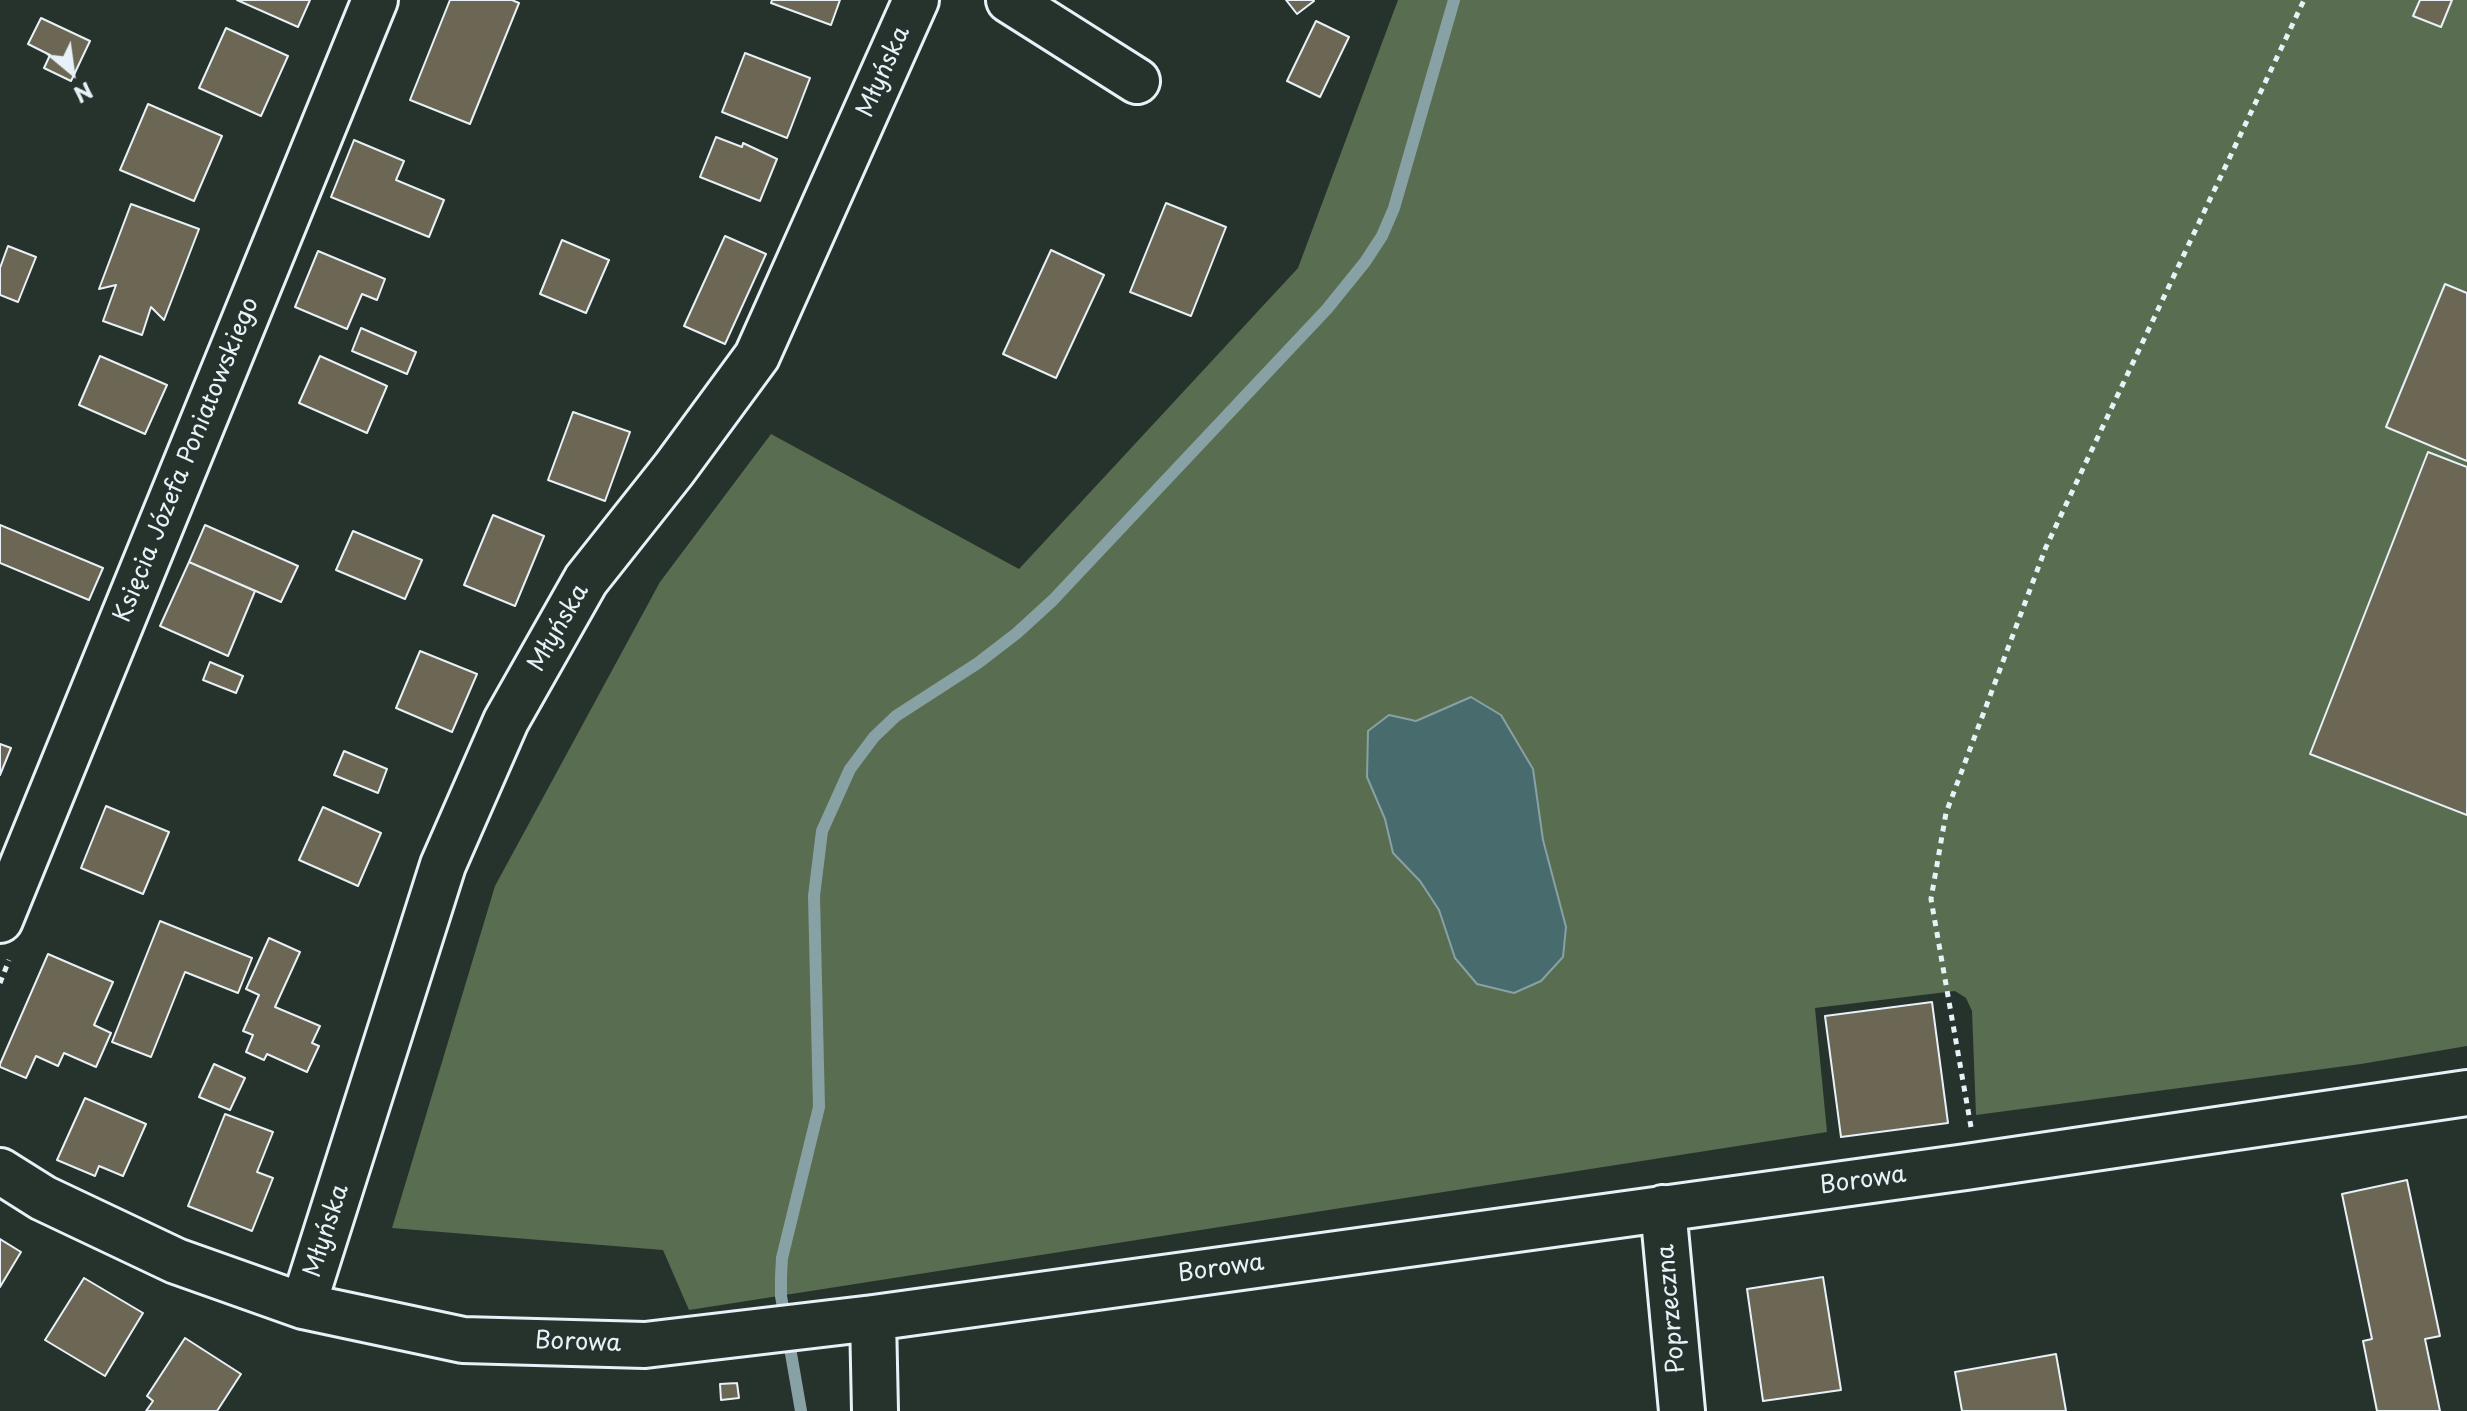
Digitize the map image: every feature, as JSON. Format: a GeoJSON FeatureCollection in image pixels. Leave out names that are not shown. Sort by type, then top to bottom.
{"type":"FeatureCollection","features":[{"type":"Feature","properties":{"kind":"street","name":"Księcia Józefa Poniatowskiego"},"geometry":{"type":"LineString","coordinates":[[0,920],[375,0]]}},
{"type":"Feature","properties":{"kind":"street","name":"Młyńska"},"geometry":{"type":"LineString","coordinates":[[303,1306],[443,865],[506,721],[586,580],[674,469],[757,356],[916,0]]}},
{"type":"Feature","properties":{"kind":"street"},"geometry":{"type":"LineString","coordinates":[[1009,0],[1137,81]]}},
{"type":"Feature","properties":{"kind":"street","name":"Borowa"},"geometry":{"type":"LineString","coordinates":[[0,1171],[43,1198],[176,1261],[303,1306],[463,1340],[645,1345],[873,1318],[1966,1167],[2467,1094]]}},
{"type":"Feature","properties":{"kind":"street","name":"Poprzeczna"},"geometry":{"type":"LineString","coordinates":[[1663,1208],[1682,1411]]}},
{"type":"Feature","properties":{"kind":"street"},"geometry":{"type":"LineString","coordinates":[[873,1318],[875,1411]]}},
{"type":"Feature","properties":{"kind":"path"},"geometry":{"type":"LineString","coordinates":[[1972,1132],[1931,899],[1946,813],[2046,547],[2304,0]]}},
{"type":"Feature","properties":{"kind":"green space"},"geometry":{"type":"Polygon","coordinates":[[[1398,0],[2467,0],[2467,1046],[2361,1064],[1976,1115],[1972,1011],[1966,998],[1955,991],[1815,1008],[1827,1132],[689,1310],[663,1250],[392,1228],[495,886],[660,582],[771,434],[1019,569],[1298,268],[1398,0]],[[1471,697],[1416,721],[1389,715],[1367,777],[1385,819],[1393,853],[1420,881],[1439,910],[1455,958],[1477,984],[1514,993],[1542,840],[1533,769],[1471,697]]]}},
{"type":"Feature","properties":{"kind":"water"},"geometry":{"type":"Polygon","coordinates":[[[1471,697],[1501,715],[1533,769],[1543,840],[1566,927],[1563,957],[1541,981],[1514,993],[1477,984],[1455,958],[1439,910],[1420,881],[1393,853],[1385,819],[1367,777],[1368,731],[1389,715],[1416,721],[1471,697]]]}},
{"type":"Feature","properties":{"kind":"building"},"geometry":{"type":"Polygon","coordinates":[[[237,0],[310,0],[298,27],[237,0]]]}},
{"type":"Feature","properties":{"kind":"building"},"geometry":{"type":"Polygon","coordinates":[[[450,0],[512,0],[519,3],[470,124],[410,100],[450,0]]]}},
{"type":"Feature","properties":{"kind":"building"},"geometry":{"type":"Polygon","coordinates":[[[772,0],[840,0],[831,25],[771,3],[772,0]]]}},
{"type":"Feature","properties":{"kind":"building"},"geometry":{"type":"Polygon","coordinates":[[[1286,0],[1313,0],[1314,1],[1297,14],[1286,0]]]}},
{"type":"Feature","properties":{"kind":"building"},"geometry":{"type":"Polygon","coordinates":[[[2420,0],[2452,0],[2441,27],[2413,16],[2420,0]]]}},
{"type":"Feature","properties":{"kind":"building"},"geometry":{"type":"Polygon","coordinates":[[[41,18],[90,41],[71,81],[44,68],[50,55],[28,44],[41,18]]]}},
{"type":"Feature","properties":{"kind":"building"},"geometry":{"type":"Polygon","coordinates":[[[1316,21],[1349,37],[1320,97],[1287,81],[1316,21]]]}},
{"type":"Feature","properties":{"kind":"building"},"geometry":{"type":"Polygon","coordinates":[[[226,28],[288,56],[261,116],[199,88],[226,28]]]}},
{"type":"Feature","properties":{"kind":"building"},"geometry":{"type":"Polygon","coordinates":[[[745,53],[810,78],[787,138],[722,112],[745,53]]]}},
{"type":"Feature","properties":{"kind":"building"},"geometry":{"type":"Polygon","coordinates":[[[148,104],[222,136],[194,201],[120,170],[148,104]]]}},
{"type":"Feature","properties":{"kind":"building"},"geometry":{"type":"Polygon","coordinates":[[[716,137],[742,147],[743,143],[777,159],[760,201],[700,177],[716,137]]]}},
{"type":"Feature","properties":{"kind":"building"},"geometry":{"type":"Polygon","coordinates":[[[354,140],[404,161],[396,180],[444,200],[429,237],[331,197],[354,140]]]}},
{"type":"Feature","properties":{"kind":"building"},"geometry":{"type":"Polygon","coordinates":[[[1166,203],[1226,227],[1191,316],[1130,292],[1166,203]]]}},
{"type":"Feature","properties":{"kind":"building"},"geometry":{"type":"Polygon","coordinates":[[[131,204],[199,229],[164,320],[151,307],[142,335],[103,321],[116,285],[99,289],[131,204]]]}},
{"type":"Feature","properties":{"kind":"building"},"geometry":{"type":"Polygon","coordinates":[[[725,236],[766,254],[725,344],[684,326],[725,236]]]}},
{"type":"Feature","properties":{"kind":"building"},"geometry":{"type":"Polygon","coordinates":[[[562,240],[609,260],[586,313],[540,294],[562,240]]]}},
{"type":"Feature","properties":{"kind":"building"},"geometry":{"type":"Polygon","coordinates":[[[8,246],[36,257],[18,302],[0,295],[0,268],[8,246]]]}},
{"type":"Feature","properties":{"kind":"building"},"geometry":{"type":"Polygon","coordinates":[[[1051,250],[1104,275],[1056,378],[1003,354],[1051,250]]]}},
{"type":"Feature","properties":{"kind":"building"},"geometry":{"type":"Polygon","coordinates":[[[318,251],[385,279],[377,300],[362,294],[347,329],[295,307],[318,251]]]}},
{"type":"Feature","properties":{"kind":"building"},"geometry":{"type":"Polygon","coordinates":[[[2445,284],[2467,293],[2467,461],[2386,427],[2445,284]]]}},
{"type":"Feature","properties":{"kind":"building"},"geometry":{"type":"Polygon","coordinates":[[[361,328],[416,352],[407,374],[352,351],[361,328]]]}},
{"type":"Feature","properties":{"kind":"building"},"geometry":{"type":"Polygon","coordinates":[[[100,356],[167,385],[145,434],[79,405],[100,356]]]}},
{"type":"Feature","properties":{"kind":"building"},"geometry":{"type":"Polygon","coordinates":[[[320,356],[387,386],[367,433],[299,403],[320,356]]]}},
{"type":"Feature","properties":{"kind":"building"},"geometry":{"type":"Polygon","coordinates":[[[573,412],[630,432],[605,501],[548,480],[573,412]]]}},
{"type":"Feature","properties":{"kind":"building"},"geometry":{"type":"Polygon","coordinates":[[[2428,452],[2467,467],[2467,815],[2310,754],[2428,452]]]}},
{"type":"Feature","properties":{"kind":"building"},"geometry":{"type":"Polygon","coordinates":[[[493,515],[544,536],[515,606],[464,585],[493,515]]]}},
{"type":"Feature","properties":{"kind":"building"},"geometry":{"type":"Polygon","coordinates":[[[0,525],[103,568],[89,600],[0,563],[0,525]]]}},
{"type":"Feature","properties":{"kind":"building"},"geometry":{"type":"Polygon","coordinates":[[[205,525],[298,566],[281,602],[189,562],[205,525]]]}},
{"type":"Feature","properties":{"kind":"building"},"geometry":{"type":"Polygon","coordinates":[[[353,531],[422,560],[405,599],[336,570],[353,531]]]}},
{"type":"Feature","properties":{"kind":"building"},"geometry":{"type":"Polygon","coordinates":[[[189,562],[255,591],[228,656],[160,626],[189,562]]]}},
{"type":"Feature","properties":{"kind":"building"},"geometry":{"type":"Polygon","coordinates":[[[420,651],[477,674],[452,732],[396,708],[420,651]]]}},
{"type":"Feature","properties":{"kind":"building"},"geometry":{"type":"Polygon","coordinates":[[[210,662],[243,676],[236,693],[203,680],[210,662]]]}},
{"type":"Feature","properties":{"kind":"building"},"geometry":{"type":"Polygon","coordinates":[[[0,744],[11,748],[0,775],[0,744]]]}},
{"type":"Feature","properties":{"kind":"building"},"geometry":{"type":"Polygon","coordinates":[[[344,751],[387,769],[378,793],[334,775],[344,751]]]}},
{"type":"Feature","properties":{"kind":"building"},"geometry":{"type":"Polygon","coordinates":[[[106,806],[169,832],[143,894],[81,868],[106,806]]]}},
{"type":"Feature","properties":{"kind":"building"},"geometry":{"type":"Polygon","coordinates":[[[323,807],[381,833],[358,886],[299,860],[323,807]]]}},
{"type":"Feature","properties":{"kind":"building"},"geometry":{"type":"Polygon","coordinates":[[[160,921],[252,958],[238,993],[185,972],[151,1057],[112,1042],[160,921]]]}},
{"type":"Feature","properties":{"kind":"building"},"geometry":{"type":"Polygon","coordinates":[[[269,938],[300,952],[275,1007],[320,1026],[312,1043],[319,1046],[307,1072],[267,1054],[264,1060],[246,1052],[253,1035],[243,1031],[259,995],[246,989],[269,938]]]}},
{"type":"Feature","properties":{"kind":"building"},"geometry":{"type":"Polygon","coordinates":[[[48,954],[113,982],[94,1025],[111,1033],[96,1067],[64,1053],[58,1066],[36,1056],[26,1078],[0,1067],[0,1064],[48,954]]]}},
{"type":"Feature","properties":{"kind":"building"},"geometry":{"type":"Polygon","coordinates":[[[1932,1002],[1948,1123],[1841,1137],[1825,1016],[1932,1002]]]}},
{"type":"Feature","properties":{"kind":"building"},"geometry":{"type":"Polygon","coordinates":[[[214,1064],[245,1078],[230,1110],[199,1097],[214,1064]]]}},
{"type":"Feature","properties":{"kind":"building"},"geometry":{"type":"Polygon","coordinates":[[[85,1098],[146,1124],[123,1176],[99,1166],[95,1176],[57,1160],[85,1098]]]}},
{"type":"Feature","properties":{"kind":"building"},"geometry":{"type":"Polygon","coordinates":[[[225,1114],[273,1132],[257,1172],[273,1178],[252,1231],[188,1206],[225,1114]]]}},
{"type":"Feature","properties":{"kind":"building"},"geometry":{"type":"Polygon","coordinates":[[[2407,1180],[2440,1336],[2425,1339],[2440,1411],[2377,1411],[2363,1341],[2372,1339],[2342,1194],[2407,1180]]]}},
{"type":"Feature","properties":{"kind":"building"},"geometry":{"type":"Polygon","coordinates":[[[0,1239],[21,1252],[0,1287],[0,1239]]]}},
{"type":"Feature","properties":{"kind":"building"},"geometry":{"type":"Polygon","coordinates":[[[1823,1277],[1841,1390],[1763,1401],[1747,1289],[1823,1277]]]}},
{"type":"Feature","properties":{"kind":"building"},"geometry":{"type":"Polygon","coordinates":[[[84,1278],[143,1313],[105,1376],[45,1340],[84,1278]]]}},
{"type":"Feature","properties":{"kind":"building"},"geometry":{"type":"Polygon","coordinates":[[[185,1338],[241,1374],[217,1411],[146,1411],[153,1401],[147,1396],[185,1338]]]}},
{"type":"Feature","properties":{"kind":"building"},"geometry":{"type":"Polygon","coordinates":[[[2056,1354],[2066,1411],[1962,1411],[1955,1372],[2056,1354]]]}},
{"type":"Feature","properties":{"kind":"building"},"geometry":{"type":"Polygon","coordinates":[[[737,1383],[739,1398],[721,1400],[720,1384],[737,1383]]]}},
{"type":"Feature","properties":{"kind":"waterway"},"geometry":{"type":"LineString","coordinates":[[801,1411],[781,1296],[782,1258],[819,1107],[814,896],[822,831],[850,769],[874,737],[896,716],[978,663],[1053,600],[1327,309],[1365,262],[1382,236],[1394,208],[1454,0]]}}]}
